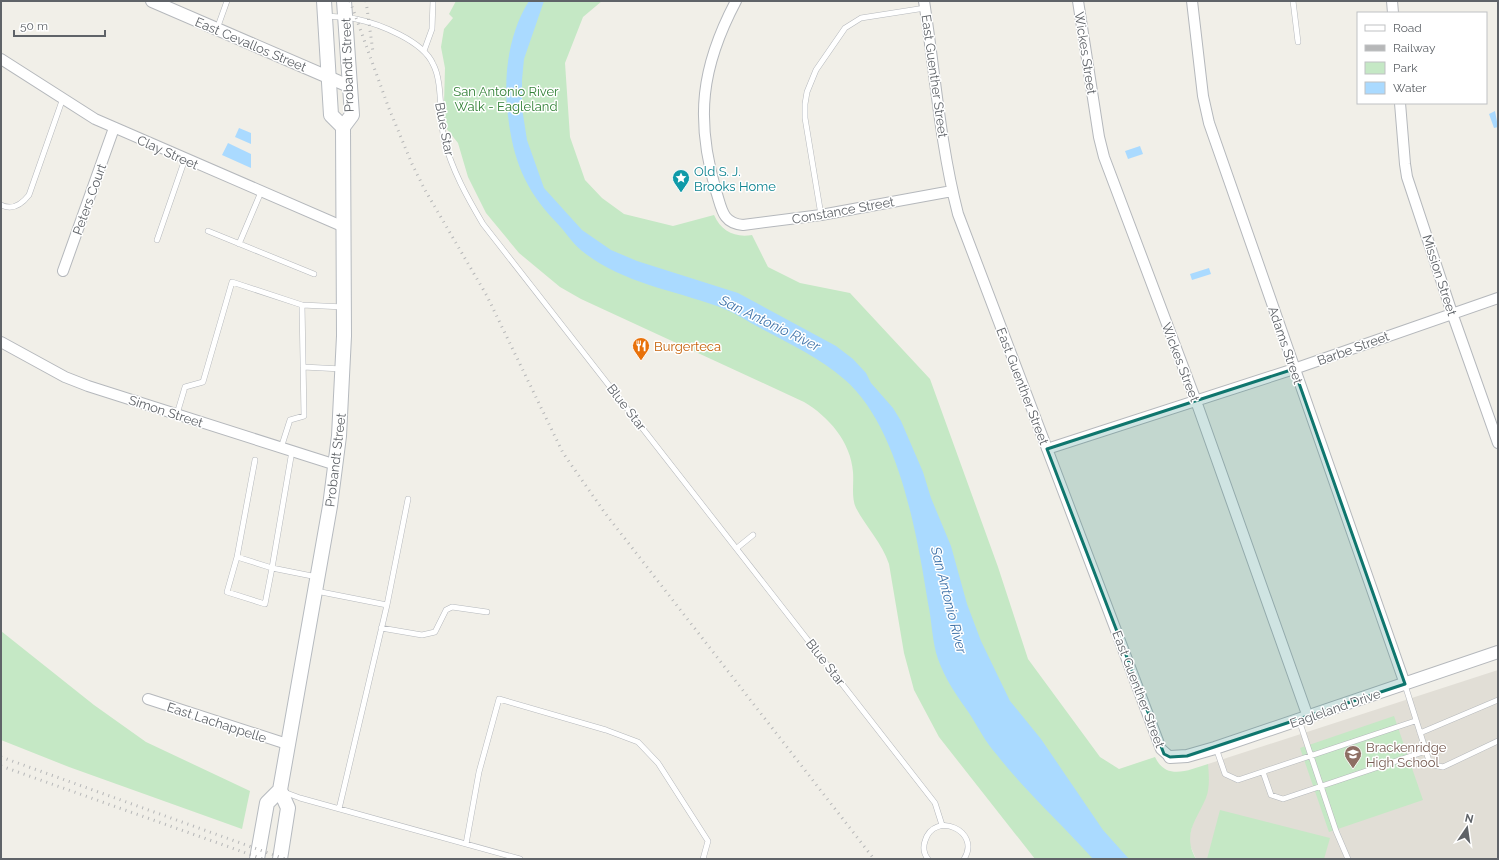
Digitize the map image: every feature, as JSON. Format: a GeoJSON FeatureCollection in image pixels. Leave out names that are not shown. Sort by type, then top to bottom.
{"type":"FeatureCollection","features":[{"type":"Feature","properties":{"kind":"main road","name":"Probandt Street"},"geometry":{"type":"LineString","coordinates":[[324,1],[331,115],[342,126]]}},
{"type":"Feature","properties":{"kind":"main road","name":"Probandt Street"},"geometry":{"type":"LineString","coordinates":[[280,790],[287,744],[317,584],[336,465],[343,369],[345,307],[342,126],[352,115],[344,1]]}},
{"type":"Feature","properties":{"kind":"main road"},"geometry":{"type":"LineString","coordinates":[[257,859],[267,803],[280,790],[288,808],[280,859]]}},
{"type":"Feature","properties":{"kind":"street","name":"East Cevallos Street"},"geometry":{"type":"LineString","coordinates":[[152,1],[351,87]]}},
{"type":"Feature","properties":{"kind":"street","name":"Constance Street"},"geometry":{"type":"LineString","coordinates":[[736,1],[720,33],[712,54],[707,76],[703,121],[709,165],[725,217],[733,224],[743,225],[821,215],[952,191]]}},
{"type":"Feature","properties":{"kind":"street","name":"Wickes Street"},"geometry":{"type":"LineString","coordinates":[[1078,1],[1099,137],[1104,157],[1196,401],[1303,718]]}},
{"type":"Feature","properties":{"kind":"street","name":"Adams Street"},"geometry":{"type":"LineString","coordinates":[[1192,1],[1204,96],[1209,123],[1404,684]]}},
{"type":"Feature","properties":{"kind":"street"},"geometry":{"type":"LineString","coordinates":[[1392,1],[1393,12]]}},
{"type":"Feature","properties":{"kind":"street","name":"East Guenther Street"},"geometry":{"type":"LineString","coordinates":[[924,5],[952,191],[958,214],[1161,749],[1170,757]]}},
{"type":"Feature","properties":{"kind":"street","name":"Clay Street"},"geometry":{"type":"LineString","coordinates":[[1,59],[96,119],[114,128],[344,228]]}},
{"type":"Feature","properties":{"kind":"street","name":"Mission Street"},"geometry":{"type":"LineString","coordinates":[[1400,104],[1407,177],[1452,313],[1498,443]]}},
{"type":"Feature","properties":{"kind":"street","name":"Peters Court"},"geometry":{"type":"LineString","coordinates":[[63,271],[114,128]]}},
{"type":"Feature","properties":{"kind":"street","name":"Barbe Street"},"geometry":{"type":"LineString","coordinates":[[1047,449],[1294,369],[1498,298]]}},
{"type":"Feature","properties":{"kind":"street","name":"Simon Street"},"geometry":{"type":"LineString","coordinates":[[1,342],[65,376],[88,386],[336,465]]}},
{"type":"Feature","properties":{"kind":"street","name":"Eagleland Drive"},"geometry":{"type":"LineString","coordinates":[[1170,757],[1186,756],[1215,748],[1498,652]]}},
{"type":"Feature","properties":{"kind":"street","name":"East Lachappelle"},"geometry":{"type":"LineString","coordinates":[[148,699],[287,744]]}},
{"type":"Feature","properties":{"kind":"lane"},"geometry":{"type":"LineString","coordinates":[[217,29],[228,1]]}},
{"type":"Feature","properties":{"kind":"lane"},"geometry":{"type":"LineString","coordinates":[[424,51],[432,29],[433,1]]}},
{"type":"Feature","properties":{"kind":"lane"},"geometry":{"type":"LineString","coordinates":[[1293,1],[1298,42]]}},
{"type":"Feature","properties":{"kind":"lane"},"geometry":{"type":"LineString","coordinates":[[821,215],[805,111],[807,92],[816,70],[845,28],[861,18],[924,5]]}},
{"type":"Feature","properties":{"kind":"lane","name":"Blue Star"},"geometry":{"type":"LineString","coordinates":[[325,16],[357,19],[392,32],[424,51],[434,64],[442,127],[450,157],[462,187],[483,224],[935,802],[942,825]]}},
{"type":"Feature","properties":{"kind":"lane"},"geometry":{"type":"LineString","coordinates":[[1,205],[15,207],[22,203],[29,194],[63,98]]}},
{"type":"Feature","properties":{"kind":"lane"},"geometry":{"type":"LineString","coordinates":[[157,240],[185,159]]}},
{"type":"Feature","properties":{"kind":"lane"},"geometry":{"type":"LineString","coordinates":[[239,244],[261,192]]}},
{"type":"Feature","properties":{"kind":"lane"},"geometry":{"type":"LineString","coordinates":[[208,231],[314,274]]}},
{"type":"Feature","properties":{"kind":"lane"},"geometry":{"type":"LineString","coordinates":[[177,414],[185,387],[203,382],[232,282],[302,305],[345,307]]}},
{"type":"Feature","properties":{"kind":"lane"},"geometry":{"type":"LineString","coordinates":[[281,448],[290,420],[304,416],[302,305]]}},
{"type":"Feature","properties":{"kind":"lane"},"geometry":{"type":"LineString","coordinates":[[303,367],[343,369]]}},
{"type":"Feature","properties":{"kind":"lane"},"geometry":{"type":"LineString","coordinates":[[256,460],[227,592],[265,604],[292,451]]}},
{"type":"Feature","properties":{"kind":"lane"},"geometry":{"type":"LineString","coordinates":[[339,809],[382,628],[408,499]]}},
{"type":"Feature","properties":{"kind":"lane"},"geometry":{"type":"LineString","coordinates":[[737,548],[752,535]]}},
{"type":"Feature","properties":{"kind":"lane"},"geometry":{"type":"LineString","coordinates":[[236,556],[317,584],[387,604]]}},
{"type":"Feature","properties":{"kind":"lane"},"geometry":{"type":"LineString","coordinates":[[382,628],[422,635],[435,632],[446,610],[452,607],[487,612]]}},
{"type":"Feature","properties":{"kind":"lane"},"geometry":{"type":"LineString","coordinates":[[1404,684],[1430,764],[1443,767],[1498,741]]}},
{"type":"Feature","properties":{"kind":"lane"},"geometry":{"type":"LineString","coordinates":[[466,844],[479,772],[499,700],[606,730],[638,742],[658,763],[708,841],[703,859]]}},
{"type":"Feature","properties":{"kind":"lane"},"geometry":{"type":"LineString","coordinates":[[1420,733],[1498,700]]}},
{"type":"Feature","properties":{"kind":"lane"},"geometry":{"type":"LineString","coordinates":[[1303,718],[1311,756],[1336,831],[1348,859]]}},
{"type":"Feature","properties":{"kind":"lane"},"geometry":{"type":"LineString","coordinates":[[1215,748],[1225,774],[1238,780],[1415,721]]}},
{"type":"Feature","properties":{"kind":"lane"},"geometry":{"type":"LineString","coordinates":[[1263,772],[1271,795],[1283,799],[1426,751]]}},
{"type":"Feature","properties":{"kind":"lane"},"geometry":{"type":"LineString","coordinates":[[280,790],[300,798],[520,859]]}},
{"type":"Feature","properties":{"kind":"lane"},"geometry":{"type":"LineString","coordinates":[[928,859],[924,851],[925,840],[932,830],[942,825],[952,826],[965,836],[968,846],[964,859]]}},
{"type":"Feature","properties":{"kind":"highlighted area"},"geometry":{"type":"Polygon","coordinates":[[[1294,369],[1405,684],[1187,756],[1170,757],[1164,754],[1047,449],[1294,369]]]}},
{"type":"Feature","properties":{"kind":"shaded area","name":"Brackenridge High School"},"geometry":{"type":"Polygon","coordinates":[[[1498,670],[1498,859],[1196,859],[1190,845],[1190,834],[1194,819],[1206,797],[1208,784],[1208,764],[1498,670]]]}},
{"type":"Feature","properties":{"kind":"green space","name":"San Antonio River Walk - Eagleland"},"geometry":{"type":"Polygon","coordinates":[[[456,1],[602,1],[583,17],[565,63],[570,137],[585,180],[602,198],[624,214],[673,226],[714,215],[720,225],[729,232],[746,236],[752,235],[768,267],[800,283],[850,293],[930,379],[998,567],[1028,659],[1100,757],[1119,769],[1155,757],[1165,769],[1178,772],[1208,764],[1209,781],[1206,798],[1190,835],[1192,850],[1196,859],[1035,859],[939,737],[914,690],[904,653],[889,564],[878,542],[854,504],[853,472],[848,450],[843,440],[830,422],[804,402],[581,299],[560,287],[519,253],[486,213],[468,177],[458,143],[446,128],[444,104],[445,68],[441,47],[444,29],[453,18],[449,14],[456,1]]]}},
{"type":"Feature","properties":{"kind":"green space"},"geometry":{"type":"Polygon","coordinates":[[[1,631],[94,705],[146,742],[250,791],[242,829],[69,767],[1,740],[1,631]]]}},
{"type":"Feature","properties":{"kind":"green space"},"geometry":{"type":"Polygon","coordinates":[[[1394,716],[1423,800],[1329,832],[1300,748],[1394,716]]]}},
{"type":"Feature","properties":{"kind":"green space"},"geometry":{"type":"Polygon","coordinates":[[[1220,810],[1330,838],[1324,859],[1207,859],[1220,810]]]}},
{"type":"Feature","properties":{"kind":"water","name":"San Antonio River"},"geometry":{"type":"Polygon","coordinates":[[[529,1],[544,1],[524,59],[522,108],[527,140],[544,188],[582,230],[611,250],[637,261],[738,293],[836,346],[853,359],[866,373],[871,383],[893,408],[901,421],[923,472],[931,498],[951,546],[967,604],[981,641],[1010,701],[1041,739],[1103,830],[1129,859],[1093,859],[1008,769],[986,740],[956,694],[941,666],[936,652],[918,546],[902,483],[892,453],[879,424],[863,399],[844,379],[825,364],[735,314],[700,300],[630,278],[597,262],[575,244],[536,198],[522,173],[513,146],[508,116],[506,87],[512,42],[516,28],[529,1]]]}},
{"type":"Feature","properties":{"kind":"water"},"geometry":{"type":"Polygon","coordinates":[[[1495,111],[1498,127],[1494,128],[1489,114],[1495,111]]]}},
{"type":"Feature","properties":{"kind":"water"},"geometry":{"type":"Polygon","coordinates":[[[239,128],[251,133],[251,144],[235,137],[239,128]]]}},
{"type":"Feature","properties":{"kind":"water"},"geometry":{"type":"Polygon","coordinates":[[[228,143],[251,154],[251,168],[222,155],[228,143]]]}},
{"type":"Feature","properties":{"kind":"water"},"geometry":{"type":"Polygon","coordinates":[[[1140,146],[1143,154],[1128,159],[1125,151],[1140,146]]]}},
{"type":"Feature","properties":{"kind":"water"},"geometry":{"type":"Polygon","coordinates":[[[1209,268],[1211,274],[1192,280],[1190,274],[1209,268]]]}},
{"type":"Feature","properties":{"kind":"railway"},"geometry":{"type":"LineString","coordinates":[[350,1],[388,106],[412,164],[425,190],[487,296],[563,453],[605,513],[874,859]]}},
{"type":"Feature","properties":{"kind":"railway"},"geometry":{"type":"LineString","coordinates":[[366,1],[373,52]]}},
{"type":"Feature","properties":{"kind":"railway"},"geometry":{"type":"LineString","coordinates":[[1,757],[285,859]]}},
{"type":"Feature","properties":{"kind":"railway"},"geometry":{"type":"LineString","coordinates":[[1,766],[263,859]]}},
{"type":"Feature","properties":{"kind":"place","name":"Old S. J. Brooks Home"},"geometry":{"type":"Point","coordinates":[681,193]}},
{"type":"Feature","properties":{"kind":"place","name":"Burgerteca"},"geometry":{"type":"Point","coordinates":[641,361]}},
{"type":"Feature","properties":{"kind":"place","name":"Brackenridge High School"},"geometry":{"type":"Point","coordinates":[1353,769]}}]}
